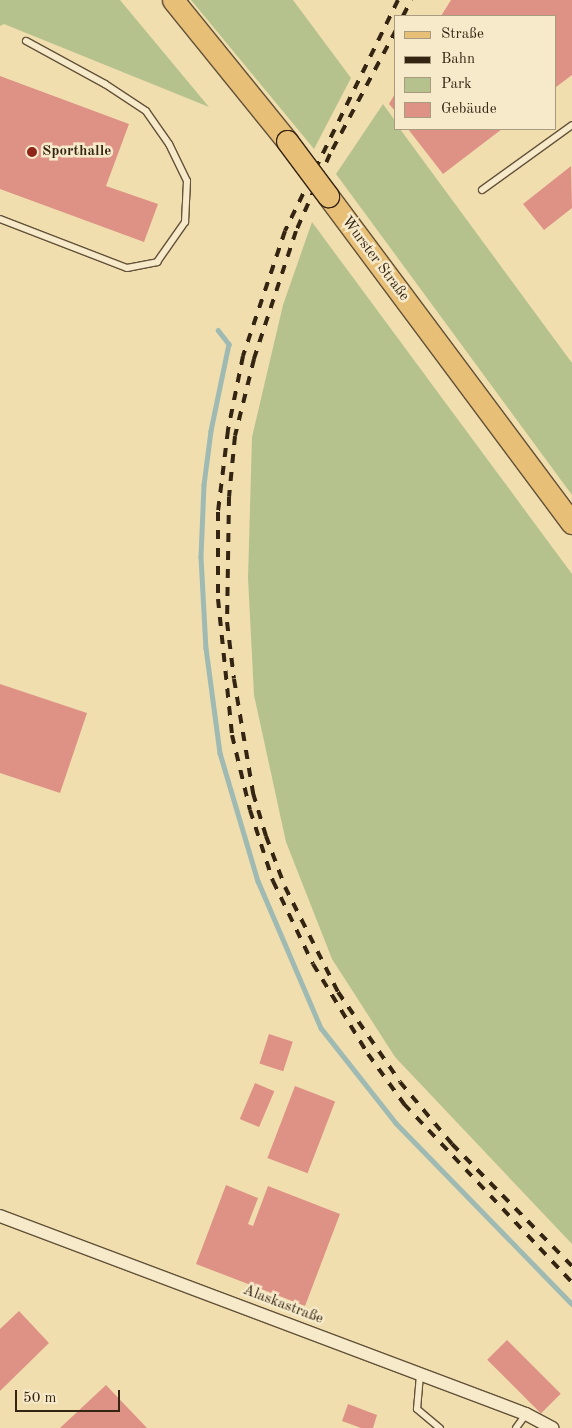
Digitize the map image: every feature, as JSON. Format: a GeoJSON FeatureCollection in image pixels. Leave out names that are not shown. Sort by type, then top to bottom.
{"type":"FeatureCollection","features":[{"type":"Feature","properties":{"kind":"main road","name":"Wurster Straße"},"geometry":{"type":"LineString","coordinates":[[173,0],[287,141],[572,523]]}},
{"type":"Feature","properties":{"kind":"street","name":"Alaskastraße"},"geometry":{"type":"LineString","coordinates":[[0,1216],[526,1414],[552,1428]]}},
{"type":"Feature","properties":{"kind":"lane"},"geometry":{"type":"LineString","coordinates":[[0,219],[127,268],[157,262],[185,222],[187,181],[169,144],[146,111],[105,84],[26,41]]}},
{"type":"Feature","properties":{"kind":"lane"},"geometry":{"type":"LineString","coordinates":[[482,190],[572,124]]}},
{"type":"Feature","properties":{"kind":"lane"},"geometry":{"type":"LineString","coordinates":[[420,1375],[417,1409],[440,1428]]}},
{"type":"Feature","properties":{"kind":"lane"},"geometry":{"type":"LineString","coordinates":[[516,1428],[526,1414]]}},
{"type":"Feature","properties":{"kind":"green space"},"geometry":{"type":"Polygon","coordinates":[[[0,0],[120,0],[209,107],[4,24],[0,26],[0,0]]]}},
{"type":"Feature","properties":{"kind":"green space"},"geometry":{"type":"Polygon","coordinates":[[[191,0],[293,0],[351,78],[314,149],[191,0]]]}},
{"type":"Feature","properties":{"kind":"green space"},"geometry":{"type":"Polygon","coordinates":[[[383,104],[394,119],[394,130],[401,130],[572,363],[572,495],[336,174],[383,104]]]}},
{"type":"Feature","properties":{"kind":"green space"},"geometry":{"type":"Polygon","coordinates":[[[312,222],[572,574],[572,1244],[395,1057],[332,959],[286,842],[254,695],[248,578],[252,437],[283,305],[312,222]]]}},
{"type":"Feature","properties":{"kind":"building"},"geometry":{"type":"Polygon","coordinates":[[[451,0],[572,0],[572,75],[557,86],[557,15],[442,15],[451,0]]]}},
{"type":"Feature","properties":{"kind":"building"},"geometry":{"type":"Polygon","coordinates":[[[0,76],[129,124],[106,186],[158,204],[144,242],[0,189],[0,76]]]}},
{"type":"Feature","properties":{"kind":"building"},"geometry":{"type":"Polygon","coordinates":[[[394,95],[394,110],[389,104],[394,95]]]}},
{"type":"Feature","properties":{"kind":"building"},"geometry":{"type":"Polygon","coordinates":[[[409,130],[501,130],[443,174],[409,130]]]}},
{"type":"Feature","properties":{"kind":"building"},"geometry":{"type":"Polygon","coordinates":[[[571,166],[572,208],[544,230],[523,204],[571,166]]]}},
{"type":"Feature","properties":{"kind":"building"},"geometry":{"type":"Polygon","coordinates":[[[0,684],[87,713],[60,793],[0,773],[0,684]]]}},
{"type":"Feature","properties":{"kind":"building"},"geometry":{"type":"Polygon","coordinates":[[[269,1034],[293,1042],[283,1071],[259,1063],[269,1034]]]}},
{"type":"Feature","properties":{"kind":"building"},"geometry":{"type":"Polygon","coordinates":[[[255,1083],[274,1091],[259,1127],[240,1119],[255,1083]]]}},
{"type":"Feature","properties":{"kind":"building"},"geometry":{"type":"Polygon","coordinates":[[[295,1086],[335,1101],[308,1173],[267,1158],[295,1086]]]}},
{"type":"Feature","properties":{"kind":"building"},"geometry":{"type":"Polygon","coordinates":[[[226,1185],[258,1198],[248,1224],[253,1226],[268,1186],[340,1214],[305,1306],[196,1264],[226,1185]]]}},
{"type":"Feature","properties":{"kind":"building"},"geometry":{"type":"Polygon","coordinates":[[[19,1311],[49,1343],[0,1391],[0,1329],[19,1311]]]}},
{"type":"Feature","properties":{"kind":"building"},"geometry":{"type":"Polygon","coordinates":[[[507,1340],[561,1394],[541,1414],[487,1360],[507,1340]]]}},
{"type":"Feature","properties":{"kind":"building"},"geometry":{"type":"Polygon","coordinates":[[[106,1385],[147,1428],[60,1428],[106,1385]]]}},
{"type":"Feature","properties":{"kind":"building"},"geometry":{"type":"Polygon","coordinates":[[[348,1404],[377,1415],[373,1428],[361,1428],[342,1421],[348,1404]]]}},
{"type":"Feature","properties":{"kind":"waterway"},"geometry":{"type":"LineString","coordinates":[[218,330],[229,344],[211,431],[204,485],[201,557],[206,648],[220,753],[258,881],[321,1028],[396,1123],[572,1304]]}},
{"type":"Feature","properties":{"kind":"railway"},"geometry":{"type":"LineString","coordinates":[[398,0],[285,231],[243,356],[228,430],[218,512],[218,599],[232,735],[250,810],[273,881],[313,964],[368,1054],[404,1104],[572,1282]]}},
{"type":"Feature","properties":{"kind":"railway"},"geometry":{"type":"LineString","coordinates":[[404,15],[411,0]]}},
{"type":"Feature","properties":{"kind":"railway"},"geometry":{"type":"LineString","coordinates":[[394,34],[330,154],[296,231],[254,359],[235,436],[229,497],[227,622],[234,679],[253,793],[266,836],[285,887],[338,992],[400,1082],[452,1144],[572,1266]]}},
{"type":"Feature","properties":{"kind":"place","name":"Sporthalle"},"geometry":{"type":"Point","coordinates":[32,152]}}]}
